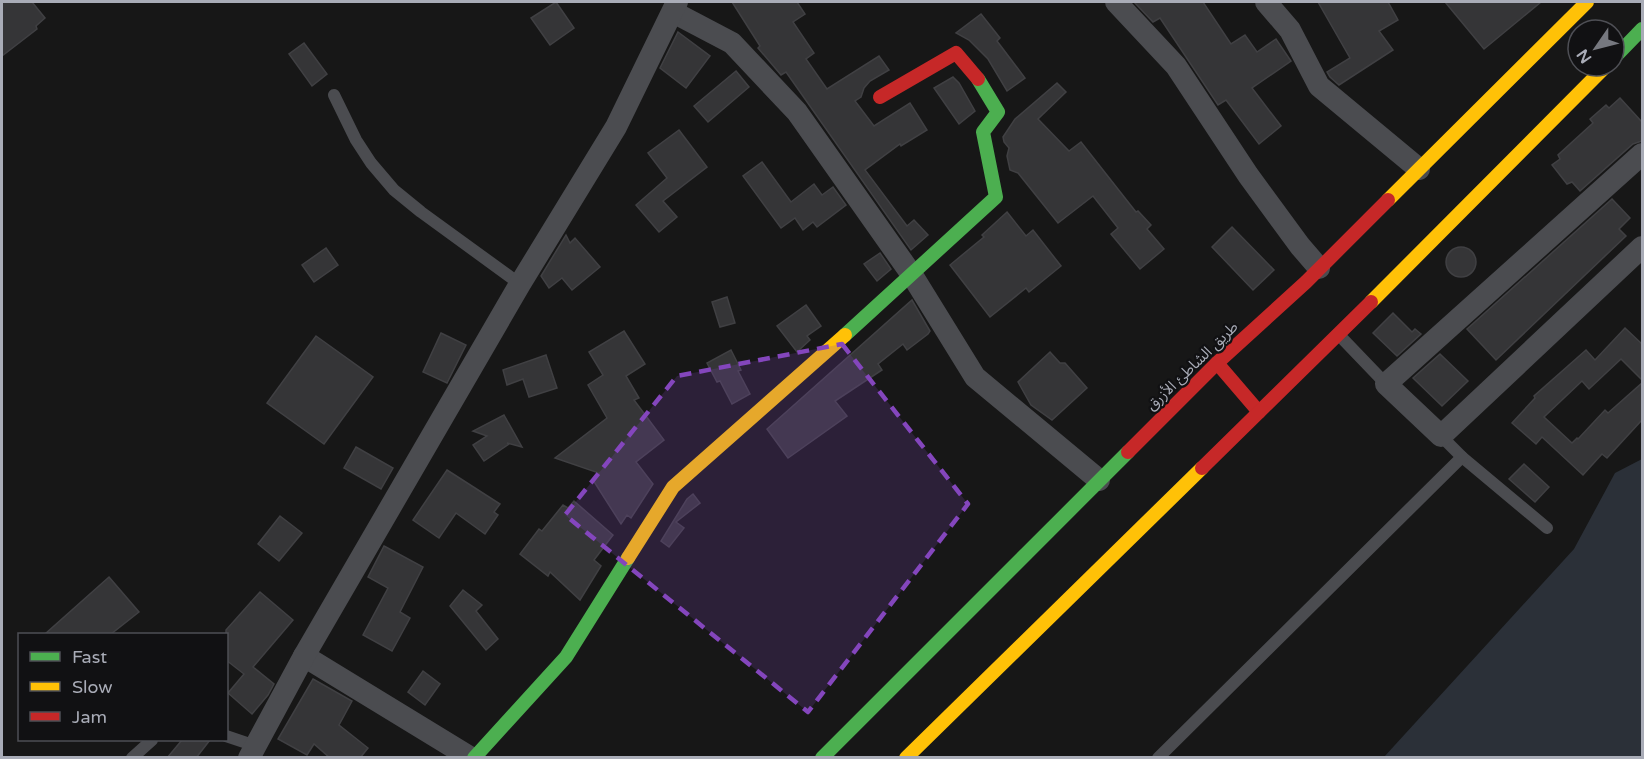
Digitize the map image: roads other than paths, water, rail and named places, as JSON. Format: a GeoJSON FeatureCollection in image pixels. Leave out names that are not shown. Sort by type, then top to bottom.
{"type":"FeatureCollection","features":[{"type":"Feature","properties":{"kind":"main road","name":"طريق الشاطئ الأزرق"},"geometry":{"type":"LineString","coordinates":[[822,758],[1217,363],[1320,268],[1587,2]]}},
{"type":"Feature","properties":{"kind":"main road"},"geometry":{"type":"LineString","coordinates":[[1626,46],[1642,29]]}},
{"type":"Feature","properties":{"kind":"main road"},"geometry":{"type":"LineString","coordinates":[[472,758],[566,657],[673,486],[912,275],[996,197],[982,132],[998,112],[974,72],[956,52],[880,97]]}},
{"type":"Feature","properties":{"kind":"main road"},"geometry":{"type":"LineString","coordinates":[[906,758],[1338,334],[1594,78]]}},
{"type":"Feature","properties":{"kind":"main road"},"geometry":{"type":"LineString","coordinates":[[1217,363],[1259,412]]}},
{"type":"Feature","properties":{"kind":"street"},"geometry":{"type":"LineString","coordinates":[[1116,2],[1176,66],[1248,175],[1300,246],[1320,268]]}},
{"type":"Feature","properties":{"kind":"street"},"geometry":{"type":"LineString","coordinates":[[1266,2],[1290,30],[1319,86],[1419,169]]}},
{"type":"Feature","properties":{"kind":"street"},"geometry":{"type":"LineString","coordinates":[[253,752],[304,656],[520,284],[616,127],[675,7],[732,43],[797,112],[912,275],[975,377],[1099,480]]}},
{"type":"Feature","properties":{"kind":"street"},"geometry":{"type":"LineString","coordinates":[[1642,154],[1386,384],[1441,436],[1642,248]]}},
{"type":"Feature","properties":{"kind":"street"},"geometry":{"type":"LineString","coordinates":[[304,656],[472,758]]}},
{"type":"Feature","properties":{"kind":"lane"},"geometry":{"type":"LineString","coordinates":[[334,95],[356,140],[371,164],[394,190],[520,284]]}},
{"type":"Feature","properties":{"kind":"lane"},"geometry":{"type":"LineString","coordinates":[[1338,334],[1386,384]]}},
{"type":"Feature","properties":{"kind":"lane"},"geometry":{"type":"LineString","coordinates":[[1441,436],[1547,528]]}},
{"type":"Feature","properties":{"kind":"lane"},"geometry":{"type":"LineString","coordinates":[[1158,758],[1462,456]]}},
{"type":"Feature","properties":{"kind":"lane"},"geometry":{"type":"LineString","coordinates":[[228,737],[253,752]]}},
{"type":"Feature","properties":{"kind":"lane"},"geometry":{"type":"LineString","coordinates":[[132,758],[151,741]]}}]}
